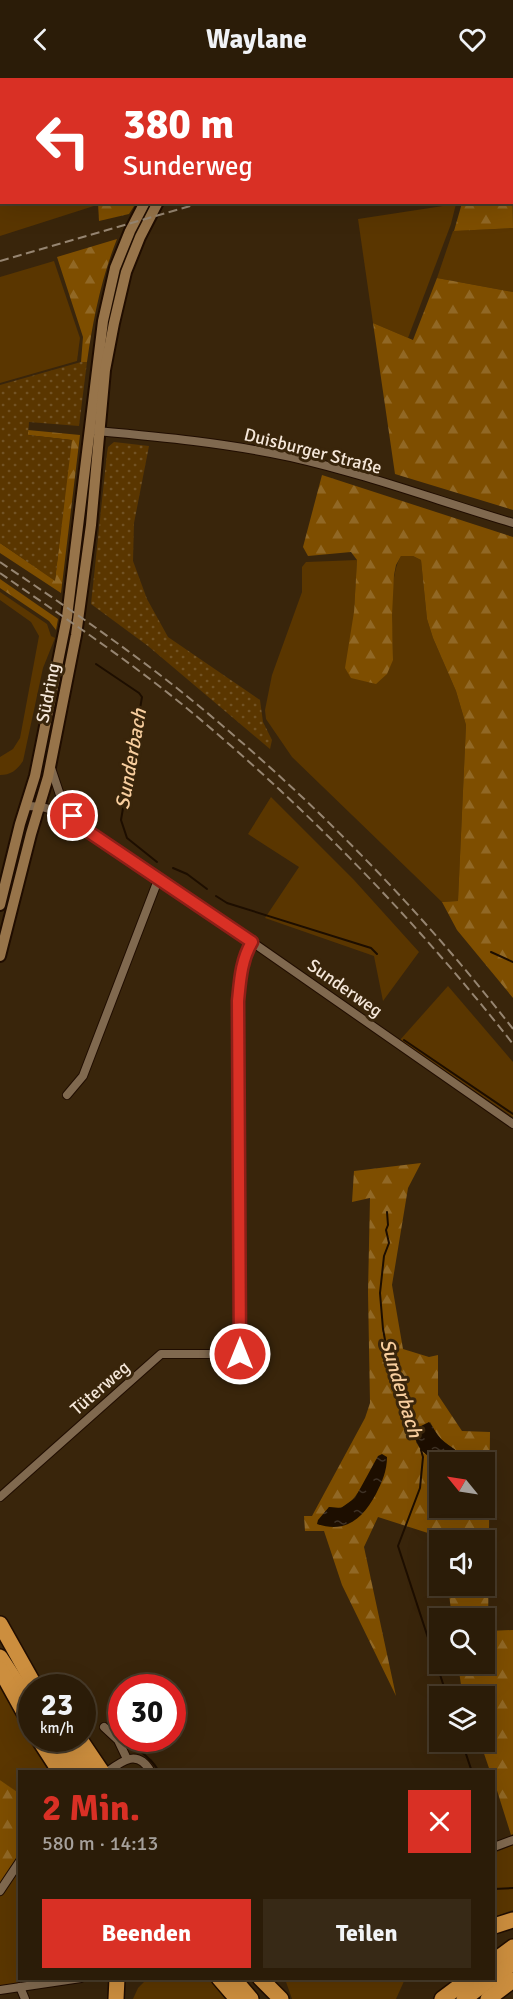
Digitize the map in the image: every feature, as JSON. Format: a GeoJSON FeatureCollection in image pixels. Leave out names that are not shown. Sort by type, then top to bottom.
{"type":"FeatureCollection","features":[{"type":"Feature","properties":{"kind":"highway"},"geometry":{"type":"LineString","coordinates":[[3,1629],[28,1674]]}},
{"type":"Feature","properties":{"kind":"highway"},"geometry":{"type":"LineString","coordinates":[[3,1629],[33,1674]]}},
{"type":"Feature","properties":{"kind":"highway"},"geometry":{"type":"LineString","coordinates":[[0,1657],[18,1685]]}},
{"type":"Feature","properties":{"kind":"highway"},"geometry":{"type":"LineString","coordinates":[[0,1669],[18,1702]]}},
{"type":"Feature","properties":{"kind":"highway"},"geometry":{"type":"LineString","coordinates":[[47,1752],[59,1770]]}},
{"type":"Feature","properties":{"kind":"highway"},"geometry":{"type":"LineString","coordinates":[[62,1752],[74,1770]]}},
{"type":"Feature","properties":{"kind":"highway"},"geometry":{"type":"LineString","coordinates":[[81,1752],[99,1770]]}},
{"type":"Feature","properties":{"kind":"highway"},"geometry":{"type":"LineString","coordinates":[[88,1752],[99,1770]]}},
{"type":"Feature","properties":{"kind":"highway"},"geometry":{"type":"LineString","coordinates":[[495,1926],[513,1920]]}},
{"type":"Feature","properties":{"kind":"highway"},"geometry":{"type":"LineString","coordinates":[[495,1960],[513,1947]]}},
{"type":"Feature","properties":{"kind":"highway"},"geometry":{"type":"LineString","coordinates":[[495,1976],[513,1963]]}},
{"type":"Feature","properties":{"kind":"highway"},"geometry":{"type":"LineString","coordinates":[[116,1999],[117,1980]]}},
{"type":"Feature","properties":{"kind":"highway"},"geometry":{"type":"LineString","coordinates":[[221,1980],[237,1999]]}},
{"type":"Feature","properties":{"kind":"highway"},"geometry":{"type":"LineString","coordinates":[[235,1980],[251,1999]]}},
{"type":"Feature","properties":{"kind":"highway"},"geometry":{"type":"LineString","coordinates":[[262,1980],[280,1999]]}},
{"type":"Feature","properties":{"kind":"highway"},"geometry":{"type":"LineString","coordinates":[[442,1999],[467,1980]]}},
{"type":"Feature","properties":{"kind":"highway"},"geometry":{"type":"LineString","coordinates":[[464,1999],[490,1980]]}},
{"type":"Feature","properties":{"kind":"highway"},"geometry":{"type":"LineString","coordinates":[[488,1999],[513,1980]]}},
{"type":"Feature","properties":{"kind":"highway"},"geometry":{"type":"LineString","coordinates":[[496,1999],[513,1996]]}},
{"type":"Feature","properties":{"kind":"main road","name":"Südring"},"geometry":{"type":"LineString","coordinates":[[0,956],[51,765],[83,588],[101,332],[108,295],[115,268],[130,231],[145,204]]}},
{"type":"Feature","properties":{"kind":"main road","name":"Südring"},"geometry":{"type":"LineString","coordinates":[[0,905],[35,776],[67,617],[94,431],[119,297],[140,237],[157,204]]}},
{"type":"Feature","properties":{"kind":"street","name":"Duisburger Straße"},"geometry":{"type":"LineString","coordinates":[[94,431],[186,439],[291,457],[513,523]]}},
{"type":"Feature","properties":{"kind":"street","name":"Sunderweg"},"geometry":{"type":"LineString","coordinates":[[51,765],[62,801],[86,830]]}},
{"type":"Feature","properties":{"kind":"street","name":"Sunderweg"},"geometry":{"type":"LineString","coordinates":[[27,802],[59,812],[252,942],[513,1124]]}},
{"type":"Feature","properties":{"kind":"street"},"geometry":{"type":"LineString","coordinates":[[67,1095],[83,1076],[158,880]]}},
{"type":"Feature","properties":{"kind":"street","name":"Tüterweg"},"geometry":{"type":"LineString","coordinates":[[0,1497],[161,1354],[240,1354],[238,1001],[243,961],[252,942]]}},
{"type":"Feature","properties":{"kind":"street"},"geometry":{"type":"LineString","coordinates":[[104,1726],[118,1740],[127,1759]]}},
{"type":"Feature","properties":{"kind":"street"},"geometry":{"type":"LineString","coordinates":[[99,1770],[127,1759],[141,1761],[149,1770]]}},
{"type":"Feature","properties":{"kind":"street"},"geometry":{"type":"LineString","coordinates":[[495,1847],[513,1840]]}},
{"type":"Feature","properties":{"kind":"street"},"geometry":{"type":"LineString","coordinates":[[0,1891],[18,1864]]}},
{"type":"Feature","properties":{"kind":"street"},"geometry":{"type":"LineString","coordinates":[[0,1990],[67,1980]]}},
{"type":"Feature","properties":{"kind":"street"},"geometry":{"type":"LineString","coordinates":[[20,1987],[25,1999]]}},
{"type":"Feature","properties":{"kind":"shaded area"},"geometry":{"type":"Polygon","coordinates":[[[0,204],[97,205],[0,236],[0,204]]]}},
{"type":"Feature","properties":{"kind":"shaded area"},"geometry":{"type":"Polygon","coordinates":[[[456,204],[451,224],[408,338],[373,323],[358,219],[456,204]]]}},
{"type":"Feature","properties":{"kind":"shaded area"},"geometry":{"type":"Polygon","coordinates":[[[513,228],[513,292],[437,278],[453,231],[513,228]]]}},
{"type":"Feature","properties":{"kind":"shaded area"},"geometry":{"type":"Polygon","coordinates":[[[54,261],[80,338],[77,361],[0,383],[0,277],[54,261]]]}},
{"type":"Feature","properties":{"kind":"shaded area"},"geometry":{"type":"Polygon","coordinates":[[[87,362],[79,426],[29,422],[28,435],[72,440],[55,581],[0,543],[0,385],[87,362]]]}},
{"type":"Feature","properties":{"kind":"shaded area"},"geometry":{"type":"Polygon","coordinates":[[[114,442],[149,446],[134,523],[133,561],[147,599],[168,637],[260,700],[263,722],[272,740],[270,749],[148,646],[91,604],[107,453],[108,447],[114,442]]]}},
{"type":"Feature","properties":{"kind":"shaded area"},"geometry":{"type":"Polygon","coordinates":[[[401,556],[413,556],[421,560],[427,619],[456,691],[466,725],[458,901],[442,902],[292,757],[266,719],[265,710],[272,675],[302,592],[302,567],[306,562],[357,560],[354,612],[393,660],[392,592],[401,556]]]}},
{"type":"Feature","properties":{"kind":"shaded area"},"geometry":{"type":"Polygon","coordinates":[[[0,592],[47,624],[51,636],[55,638],[43,668],[23,761],[13,771],[0,775],[0,757],[13,749],[20,738],[39,636],[31,622],[0,600],[0,592]]]}},
{"type":"Feature","properties":{"kind":"shaded area"},"geometry":{"type":"Polygon","coordinates":[[[271,797],[354,880],[419,952],[383,1001],[374,956],[265,918],[299,867],[248,834],[271,797]]]}},
{"type":"Feature","properties":{"kind":"shaded area"},"geometry":{"type":"Polygon","coordinates":[[[448,986],[513,1062],[513,1117],[400,1040],[448,986]]]}},
{"type":"Feature","properties":{"kind":"shaded area"},"geometry":{"type":"Polygon","coordinates":[[[0,1676],[18,1711],[18,1752],[40,1752],[51,1770],[18,1770],[18,1793],[0,1780],[0,1676]]]}},
{"type":"Feature","properties":{"kind":"shaded area"},"geometry":{"type":"Polygon","coordinates":[[[513,1845],[513,1910],[495,1917],[495,1853],[513,1845]]]}},
{"type":"Feature","properties":{"kind":"shaded area"},"geometry":{"type":"Polygon","coordinates":[[[18,1869],[18,1980],[50,1980],[0,1986],[0,1897],[18,1869]]]}},
{"type":"Feature","properties":{"kind":"shaded area"},"geometry":{"type":"Polygon","coordinates":[[[146,1980],[211,1980],[229,1999],[133,1999],[138,1988],[146,1980]]]}},
{"type":"Feature","properties":{"kind":"shaded area"},"geometry":{"type":"Polygon","coordinates":[[[286,1980],[405,1980],[396,1999],[292,1999],[286,1980]]]}},
{"type":"Feature","properties":{"kind":"green space"},"geometry":{"type":"Polygon","coordinates":[[[98,204],[135,204],[129,214],[99,221],[98,204]]]}},
{"type":"Feature","properties":{"kind":"green space"},"geometry":{"type":"Polygon","coordinates":[[[462,204],[513,204],[513,228],[454,231],[462,204]]]}},
{"type":"Feature","properties":{"kind":"green space"},"geometry":{"type":"Polygon","coordinates":[[[117,239],[98,300],[87,362],[81,362],[83,337],[57,257],[117,239]]]}},
{"type":"Feature","properties":{"kind":"green space"},"geometry":{"type":"Polygon","coordinates":[[[437,278],[513,292],[513,510],[395,474],[373,323],[413,340],[437,278]]]}},
{"type":"Feature","properties":{"kind":"green space"},"geometry":{"type":"Polygon","coordinates":[[[28,430],[80,435],[61,593],[0,553],[0,543],[55,580],[71,440],[28,435],[28,430]]]}},
{"type":"Feature","properties":{"kind":"green space"},"geometry":{"type":"Polygon","coordinates":[[[322,475],[513,537],[513,998],[457,930],[442,902],[458,901],[466,725],[456,691],[427,619],[421,560],[413,556],[401,556],[396,565],[392,615],[393,660],[387,674],[376,684],[351,678],[345,668],[354,612],[357,560],[351,552],[308,556],[303,547],[322,475]]]}},
{"type":"Feature","properties":{"kind":"green space"},"geometry":{"type":"Polygon","coordinates":[[[0,579],[58,619],[56,630],[49,621],[0,588],[0,579]]]}},
{"type":"Feature","properties":{"kind":"green space"},"geometry":{"type":"Polygon","coordinates":[[[421,1163],[408,1188],[392,1285],[403,1349],[429,1357],[438,1355],[438,1395],[462,1431],[490,1432],[490,1452],[458,1452],[441,1439],[430,1422],[416,1442],[429,1457],[429,1518],[489,1518],[489,1530],[429,1530],[429,1533],[378,1517],[364,1547],[396,1696],[342,1585],[324,1531],[305,1531],[304,1516],[312,1516],[365,1418],[370,1403],[368,1292],[370,1198],[352,1202],[354,1171],[421,1163]],[[362,1486],[353,1500],[345,1506],[329,1507],[318,1524],[342,1526],[362,1486]]]}},
{"type":"Feature","properties":{"kind":"green space"},"geometry":{"type":"Polygon","coordinates":[[[449,1596],[488,1596],[488,1608],[451,1608],[449,1596]]]}},
{"type":"Feature","properties":{"kind":"green space"},"geometry":{"type":"Polygon","coordinates":[[[513,1630],[513,1834],[511,1835],[495,1784],[495,1770],[490,1770],[483,1752],[495,1752],[495,1686],[461,1685],[459,1674],[495,1674],[495,1631],[513,1630]]]}},
{"type":"Feature","properties":{"kind":"green space"},"geometry":{"type":"Polygon","coordinates":[[[0,1780],[18,1793],[18,1858],[0,1886],[0,1780]]]}},
{"type":"Feature","properties":{"kind":"water"},"geometry":{"type":"Polygon","coordinates":[[[429,1422],[441,1439],[458,1452],[429,1452],[429,1457],[421,1450],[413,1435],[415,1429],[429,1422]]]}},
{"type":"Feature","properties":{"kind":"water"},"geometry":{"type":"Polygon","coordinates":[[[382,1454],[387,1457],[382,1481],[371,1503],[359,1517],[337,1527],[317,1524],[329,1507],[341,1508],[355,1498],[378,1456],[382,1454]]]}},
{"type":"Feature","properties":{"kind":"waterway","name":"Sunderbach"},"geometry":{"type":"LineString","coordinates":[[96,664],[142,697],[121,820],[127,838],[157,862]]}},
{"type":"Feature","properties":{"kind":"waterway","name":"Sunderbach"},"geometry":{"type":"LineString","coordinates":[[173,868],[187,874],[207,889]]}},
{"type":"Feature","properties":{"kind":"waterway","name":"Sunderbach"},"geometry":{"type":"LineString","coordinates":[[216,896],[227,903],[371,948],[377,954]]}},
{"type":"Feature","properties":{"kind":"waterway"},"geometry":{"type":"LineString","coordinates":[[491,952],[513,962]]}},
{"type":"Feature","properties":{"kind":"waterway","name":"Sunderbach"},"geometry":{"type":"LineString","coordinates":[[404,1040],[513,1114]]}},
{"type":"Feature","properties":{"kind":"waterway","name":"Sunderbach"},"geometry":{"type":"LineString","coordinates":[[387,1212],[386,1230],[389,1243],[384,1256],[380,1293],[383,1329],[390,1367],[414,1433]]}},
{"type":"Feature","properties":{"kind":"waterway","name":"Sunderbach"},"geometry":{"type":"LineString","coordinates":[[421,1450],[423,1457],[420,1488],[398,1546],[444,1686]]}},
{"type":"Feature","properties":{"kind":"waterway"},"geometry":{"type":"LineString","coordinates":[[141,1752],[158,1770]]}},
{"type":"Feature","properties":{"kind":"waterway","name":"Sunderbach"},"geometry":{"type":"LineString","coordinates":[[465,1752],[471,1770]]}},
{"type":"Feature","properties":{"kind":"waterway","name":"Sunderbach"},"geometry":{"type":"LineString","coordinates":[[495,1889],[513,1888]]}},
{"type":"Feature","properties":{"kind":"railway"},"geometry":{"type":"LineString","coordinates":[[0,261],[197,204]]}},
{"type":"Feature","properties":{"kind":"railway"},"geometry":{"type":"LineString","coordinates":[[0,562],[151,668],[199,706],[284,780],[404,900],[513,1029]]}},
{"type":"Feature","properties":{"kind":"railway"},"geometry":{"type":"LineString","coordinates":[[0,573],[148,677],[281,791],[363,871],[402,913],[513,1044]]}},
{"type":"Feature","properties":{"kind":"route"},"geometry":{"type":"LineString","coordinates":[[73,816],[86,830],[252,942],[243,961],[238,1001],[240,1354]]}}]}
